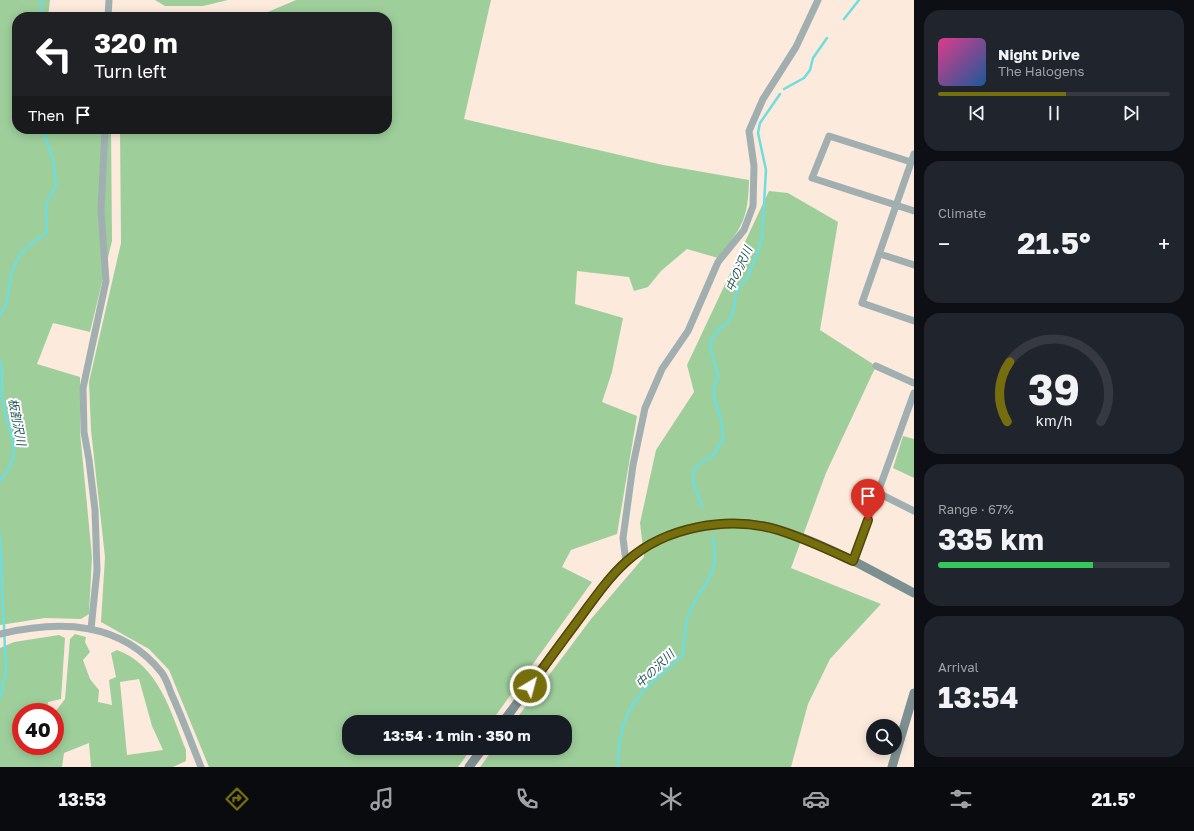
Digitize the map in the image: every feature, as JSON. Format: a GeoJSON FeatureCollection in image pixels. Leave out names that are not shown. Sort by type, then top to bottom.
{"type":"FeatureCollection","features":[{"type":"Feature","properties":{"kind":"street"},"geometry":{"type":"LineString","coordinates":[[108,12],[109,0]]}},
{"type":"Feature","properties":{"kind":"street"},"geometry":{"type":"LineString","coordinates":[[626,562],[623,538],[632,465],[645,408],[662,369],[688,331],[718,262],[744,230],[753,206],[754,166],[749,131],[764,98],[796,47],[818,0]]}},
{"type":"Feature","properties":{"kind":"street"},"geometry":{"type":"LineString","coordinates":[[91,628],[97,570],[95,510],[84,432],[84,388],[106,281],[102,210],[105,134]]}},
{"type":"Feature","properties":{"kind":"street"},"geometry":{"type":"LineString","coordinates":[[914,211],[895,205],[812,178],[829,136],[913,158],[895,205],[880,254],[862,303],[914,321]]}},
{"type":"Feature","properties":{"kind":"street"},"geometry":{"type":"LineString","coordinates":[[880,254],[914,265]]}},
{"type":"Feature","properties":{"kind":"street"},"geometry":{"type":"LineString","coordinates":[[876,366],[914,383]]}},
{"type":"Feature","properties":{"kind":"street"},"geometry":{"type":"LineString","coordinates":[[853,561],[914,392]]}},
{"type":"Feature","properties":{"kind":"street"},"geometry":{"type":"LineString","coordinates":[[878,493],[914,511]]}},
{"type":"Feature","properties":{"kind":"street"},"geometry":{"type":"LineString","coordinates":[[508,715],[602,588],[626,562],[639,551],[673,534],[699,527],[724,524],[777,529],[823,547],[914,592]]}},
{"type":"Feature","properties":{"kind":"street"},"geometry":{"type":"LineString","coordinates":[[0,634],[45,625],[91,628],[118,637],[141,652],[163,674],[178,708],[200,767]]}},
{"type":"Feature","properties":{"kind":"street"},"geometry":{"type":"LineString","coordinates":[[892,767],[914,693]]}},
{"type":"Feature","properties":{"kind":"street"},"geometry":{"type":"LineString","coordinates":[[469,767],[478,755]]}},
{"type":"Feature","properties":{"kind":"green space"},"geometry":{"type":"Polygon","coordinates":[[[0,0],[50,0],[49,12],[12,12],[12,134],[111,134],[112,241],[90,332],[53,323],[37,364],[80,377],[80,432],[92,557],[89,614],[81,619],[45,618],[0,625],[0,0]]]}},
{"type":"Feature","properties":{"kind":"green space"},"geometry":{"type":"Polygon","coordinates":[[[155,0],[228,0],[203,6],[165,6],[155,0]]]}},
{"type":"Feature","properties":{"kind":"green space"},"geometry":{"type":"Polygon","coordinates":[[[296,0],[491,0],[464,119],[663,165],[749,180],[745,214],[738,230],[718,258],[687,249],[661,271],[648,287],[634,291],[629,277],[577,271],[575,304],[623,318],[612,372],[602,402],[637,416],[617,534],[571,550],[562,567],[592,582],[496,715],[342,715],[342,755],[467,755],[458,767],[209,767],[169,670],[149,649],[101,622],[105,557],[91,430],[89,382],[121,243],[120,134],[392,134],[392,12],[268,12],[296,0]]]}},
{"type":"Feature","properties":{"kind":"green space"},"geometry":{"type":"Polygon","coordinates":[[[769,191],[788,193],[838,222],[820,330],[876,366],[826,473],[791,568],[881,604],[830,659],[808,704],[791,767],[480,767],[489,755],[572,755],[572,715],[519,715],[591,619],[644,557],[640,523],[656,450],[694,392],[687,365],[769,191]]]}},
{"type":"Feature","properties":{"kind":"green space"},"geometry":{"type":"Polygon","coordinates":[[[903,436],[914,439],[914,478],[893,468],[903,436]]]}},
{"type":"Feature","properties":{"kind":"green space"},"geometry":{"type":"Polygon","coordinates":[[[75,634],[86,637],[85,642],[90,652],[83,660],[90,679],[99,690],[98,702],[112,705],[109,680],[116,677],[111,653],[117,650],[131,657],[153,678],[162,692],[186,750],[186,761],[173,767],[91,767],[89,743],[64,753],[64,703],[62,703],[65,699],[70,639],[75,634]],[[139,679],[120,682],[127,755],[163,750],[152,726],[139,679]]]}},
{"type":"Feature","properties":{"kind":"green space"},"geometry":{"type":"Polygon","coordinates":[[[59,635],[65,638],[61,699],[48,702],[12,703],[12,755],[64,755],[62,767],[0,767],[0,648],[14,642],[59,635]]]}},
{"type":"Feature","properties":{"kind":"waterway","name":"板割沢川"},"geometry":{"type":"LineString","coordinates":[[41,12],[42,0]]}},
{"type":"Feature","properties":{"kind":"waterway","name":"中の沢川"},"geometry":{"type":"LineString","coordinates":[[844,19],[859,0]]}},
{"type":"Feature","properties":{"kind":"waterway","name":"中の沢川"},"geometry":{"type":"LineString","coordinates":[[784,89],[804,78],[810,70],[813,58],[827,38]]}},
{"type":"Feature","properties":{"kind":"waterway","name":"中の沢川"},"geometry":{"type":"LineString","coordinates":[[702,507],[694,485],[693,472],[699,464],[713,456],[723,439],[722,423],[714,398],[714,389],[718,375],[710,347],[712,339],[718,330],[728,322],[733,313],[737,290],[747,278],[762,238],[766,170],[758,133],[760,123],[780,94]]}},
{"type":"Feature","properties":{"kind":"waterway","name":"板割沢川"},"geometry":{"type":"LineString","coordinates":[[0,315],[7,301],[13,268],[16,261],[30,244],[47,231],[46,204],[56,186],[54,164],[45,134]]}},
{"type":"Feature","properties":{"kind":"waterway","name":"板割沢川"},"geometry":{"type":"LineString","coordinates":[[0,362],[2,372],[2,397],[14,452],[8,470],[0,481]]}},
{"type":"Feature","properties":{"kind":"waterway","name":"板割沢川"},"geometry":{"type":"LineString","coordinates":[[0,535],[6,672],[0,698]]}},
{"type":"Feature","properties":{"kind":"waterway","name":"中の沢川"},"geometry":{"type":"LineString","coordinates":[[618,767],[618,754],[622,732],[629,711],[642,692],[683,654],[684,634],[687,619],[694,603],[712,572],[715,552],[713,537]]}},
{"type":"Feature","properties":{"kind":"route"},"geometry":{"type":"LineString","coordinates":[[530,686],[602,588],[626,562],[639,551],[673,534],[699,527],[724,524],[752,525],[777,529],[823,547],[853,561],[868,520]]}}]}
